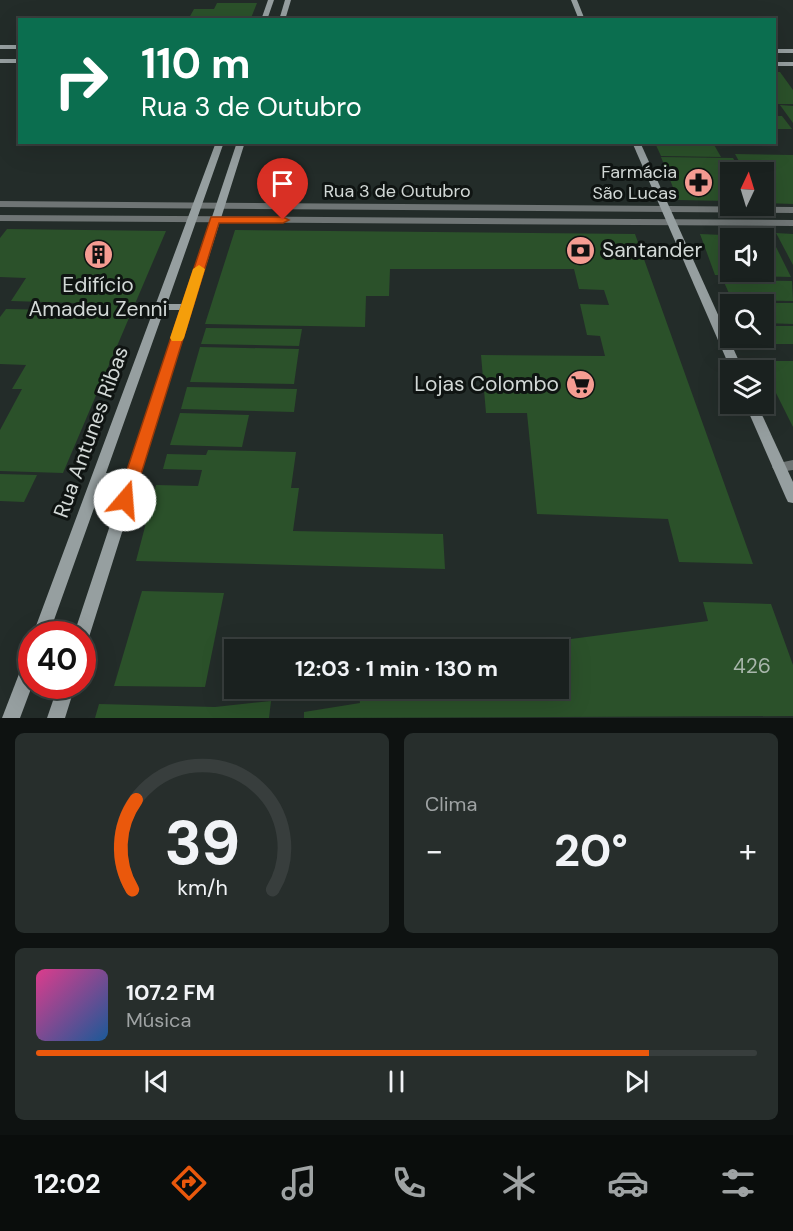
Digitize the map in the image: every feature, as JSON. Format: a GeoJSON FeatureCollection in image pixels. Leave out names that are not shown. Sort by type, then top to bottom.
{"type":"FeatureCollection","features":[{"type":"Feature","properties":{"kind":"street"},"geometry":{"type":"LineString","coordinates":[[265,18],[271,0]]}},
{"type":"Feature","properties":{"kind":"street"},"geometry":{"type":"LineString","coordinates":[[283,18],[288,0]]}},
{"type":"Feature","properties":{"kind":"street"},"geometry":{"type":"LineString","coordinates":[[574,0],[581,18]]}},
{"type":"Feature","properties":{"kind":"street"},"geometry":{"type":"LineString","coordinates":[[0,47],[18,47]]}},
{"type":"Feature","properties":{"kind":"street"},"geometry":{"type":"LineString","coordinates":[[776,51],[793,51]]}},
{"type":"Feature","properties":{"kind":"street"},"geometry":{"type":"LineString","coordinates":[[0,61],[18,61]]}},
{"type":"Feature","properties":{"kind":"street"},"geometry":{"type":"LineString","coordinates":[[776,64],[793,64]]}},
{"type":"Feature","properties":{"kind":"street"},"geometry":{"type":"LineString","coordinates":[[637,144],[733,360]]}},
{"type":"Feature","properties":{"kind":"street"},"geometry":{"type":"LineString","coordinates":[[86,621],[239,148],[218,148]]}},
{"type":"Feature","properties":{"kind":"street","name":"Rua Antunes Ribas"},"geometry":{"type":"LineString","coordinates":[[46,621],[218,148]]}},
{"type":"Feature","properties":{"kind":"street","name":"Rua 3 de Outubro"},"geometry":{"type":"LineString","coordinates":[[0,204],[793,210]]}},
{"type":"Feature","properties":{"kind":"street","name":"Rua 3 de Outubro"},"geometry":{"type":"LineString","coordinates":[[0,218],[793,223]]}},
{"type":"Feature","properties":{"kind":"street"},"geometry":{"type":"LineString","coordinates":[[161,306],[187,307]]}},
{"type":"Feature","properties":{"kind":"street"},"geometry":{"type":"LineString","coordinates":[[757,414],[786,466],[793,498]]}},
{"type":"Feature","properties":{"kind":"street"},"geometry":{"type":"LineString","coordinates":[[98,478],[132,478]]}},
{"type":"Feature","properties":{"kind":"street"},"geometry":{"type":"LineString","coordinates":[[11,718],[18,699]]}},
{"type":"Feature","properties":{"kind":"street"},"geometry":{"type":"LineString","coordinates":[[56,718],[62,699]]}},
{"type":"Feature","properties":{"kind":"building"},"geometry":{"type":"Polygon","coordinates":[[[217,3],[257,3],[251,18],[189,18],[194,9],[214,9],[217,3]]]}},
{"type":"Feature","properties":{"kind":"building"},"geometry":{"type":"Polygon","coordinates":[[[776,72],[780,72],[793,90],[793,104],[776,104],[776,72]]]}},
{"type":"Feature","properties":{"kind":"building"},"geometry":{"type":"Polygon","coordinates":[[[780,105],[793,106],[793,123],[780,105]]]}},
{"type":"Feature","properties":{"kind":"building"},"geometry":{"type":"Polygon","coordinates":[[[776,116],[782,116],[792,129],[776,129],[776,116]]]}},
{"type":"Feature","properties":{"kind":"building"},"geometry":{"type":"Polygon","coordinates":[[[655,144],[714,144],[721,157],[661,156],[655,144]]]}},
{"type":"Feature","properties":{"kind":"building"},"geometry":{"type":"Polygon","coordinates":[[[735,154],[793,155],[793,204],[774,203],[774,162],[739,162],[735,154]]]}},
{"type":"Feature","properties":{"kind":"building"},"geometry":{"type":"Polygon","coordinates":[[[661,157],[733,158],[735,162],[720,162],[720,201],[678,200],[661,157]]]}},
{"type":"Feature","properties":{"kind":"building"},"geometry":{"type":"Polygon","coordinates":[[[7,229],[166,231],[63,473],[0,471],[0,430],[22,389],[12,389],[26,365],[0,364],[0,317],[6,309],[106,311],[109,304],[11,301],[26,278],[0,277],[0,238],[7,229]]]}},
{"type":"Feature","properties":{"kind":"building"},"geometry":{"type":"Polygon","coordinates":[[[235,230],[635,234],[753,564],[679,562],[668,519],[537,514],[527,413],[486,413],[481,355],[605,356],[600,336],[587,335],[580,304],[609,305],[604,290],[579,289],[574,269],[390,269],[389,296],[366,296],[365,327],[205,324],[235,230]]]}},
{"type":"Feature","properties":{"kind":"building"},"geometry":{"type":"Polygon","coordinates":[[[776,233],[793,234],[793,265],[776,233]]]}},
{"type":"Feature","properties":{"kind":"building"},"geometry":{"type":"Polygon","coordinates":[[[700,234],[720,235],[720,275],[715,275],[700,234]]]}},
{"type":"Feature","properties":{"kind":"building"},"geometry":{"type":"Polygon","coordinates":[[[774,243],[791,277],[774,277],[774,243]]]}},
{"type":"Feature","properties":{"kind":"building"},"geometry":{"type":"Polygon","coordinates":[[[792,281],[793,301],[774,301],[774,294],[729,294],[724,282],[792,281]]]}},
{"type":"Feature","properties":{"kind":"building"},"geometry":{"type":"Polygon","coordinates":[[[774,303],[793,303],[793,324],[774,323],[774,303]]]}},
{"type":"Feature","properties":{"kind":"building"},"geometry":{"type":"Polygon","coordinates":[[[774,326],[793,326],[793,344],[774,344],[774,326]]]}},
{"type":"Feature","properties":{"kind":"building"},"geometry":{"type":"Polygon","coordinates":[[[206,328],[302,329],[299,346],[201,344],[206,328]]]}},
{"type":"Feature","properties":{"kind":"building"},"geometry":{"type":"Polygon","coordinates":[[[200,347],[299,349],[294,384],[190,382],[200,347]]]}},
{"type":"Feature","properties":{"kind":"building"},"geometry":{"type":"Polygon","coordinates":[[[774,361],[793,361],[793,427],[774,389],[774,361]]]}},
{"type":"Feature","properties":{"kind":"building"},"geometry":{"type":"Polygon","coordinates":[[[187,387],[297,389],[294,412],[181,409],[187,387]]]}},
{"type":"Feature","properties":{"kind":"building"},"geometry":{"type":"Polygon","coordinates":[[[180,413],[249,415],[242,447],[170,445],[180,413]]]}},
{"type":"Feature","properties":{"kind":"building"},"geometry":{"type":"Polygon","coordinates":[[[208,450],[296,452],[291,488],[299,488],[293,531],[443,534],[445,569],[136,561],[156,485],[198,486],[202,470],[163,469],[167,454],[206,455],[208,450]]]}},
{"type":"Feature","properties":{"kind":"building"},"geometry":{"type":"Polygon","coordinates":[[[0,474],[37,475],[24,502],[0,501],[0,474]]]}},
{"type":"Feature","properties":{"kind":"building"},"geometry":{"type":"Polygon","coordinates":[[[142,591],[224,593],[205,687],[114,686],[142,591]]]}},
{"type":"Feature","properties":{"kind":"building"},"geometry":{"type":"Polygon","coordinates":[[[703,602],[771,604],[793,665],[793,716],[304,718],[304,712],[360,703],[359,699],[569,699],[569,639],[708,621],[703,602]]]}},
{"type":"Feature","properties":{"kind":"building"},"geometry":{"type":"Polygon","coordinates":[[[271,701],[269,718],[95,718],[99,704],[215,707],[271,701]]]}},
{"type":"Feature","properties":{"kind":"slow traffic"},"geometry":{"type":"LineString","coordinates":[[177,338],[199,269]]}},
{"type":"Feature","properties":{"kind":"place","name":"Farmácia São Lucas"},"geometry":{"type":"Point","coordinates":[698,182]}},
{"type":"Feature","properties":{"kind":"place","name":"Santander"},"geometry":{"type":"Point","coordinates":[581,250]}},
{"type":"Feature","properties":{"kind":"place","name":"Edifício Amadeu Zenni"},"geometry":{"type":"Point","coordinates":[98,254]}},
{"type":"Feature","properties":{"kind":"place","name":"Lojas Colombo"},"geometry":{"type":"Point","coordinates":[580,384]}},
{"type":"Feature","properties":{"kind":"route"},"geometry":{"type":"LineString","coordinates":[[125,500],[215,219],[283,220]]}}]}
